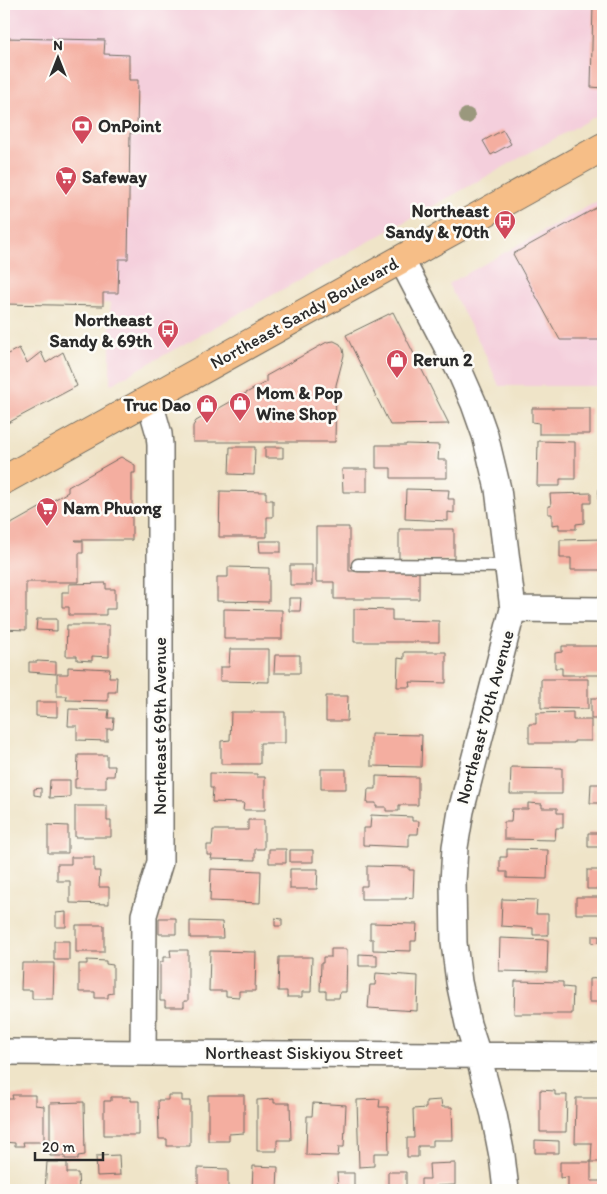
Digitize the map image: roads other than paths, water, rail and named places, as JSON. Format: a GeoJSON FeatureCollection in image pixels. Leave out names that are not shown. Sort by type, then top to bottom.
{"type":"FeatureCollection","features":[{"type":"Feature","properties":{"kind":"main road","name":"Northeast Sandy Boulevard"},"geometry":{"type":"LineString","coordinates":[[4,480],[603,147]]}},
{"type":"Feature","properties":{"kind":"street","name":"Northeast 70th Avenue"},"geometry":{"type":"LineString","coordinates":[[401,259],[460,372],[480,419],[490,451],[498,488],[513,609],[461,811],[455,847],[453,883],[454,943],[461,990],[468,1024],[478,1054],[499,1140],[506,1190]]}},
{"type":"Feature","properties":{"kind":"street","name":"Northeast 69th Avenue"},"geometry":{"type":"LineString","coordinates":[[143,1053],[144,915],[160,862],[160,445],[159,434],[149,399]]}},
{"type":"Feature","properties":{"kind":"street"},"geometry":{"type":"LineString","coordinates":[[513,609],[603,610]]}},
{"type":"Feature","properties":{"kind":"street","name":"Northeast Siskiyou Street"},"geometry":{"type":"LineString","coordinates":[[4,1052],[603,1056]]}},
{"type":"Feature","properties":{"kind":"lane"},"geometry":{"type":"LineString","coordinates":[[358,565],[508,566]]}},
{"type":"Feature","properties":{"kind":"place","name":"OnPoint"},"geometry":{"type":"Point","coordinates":[82,145]}},
{"type":"Feature","properties":{"kind":"place","name":"Safeway"},"geometry":{"type":"Point","coordinates":[66,196]}},
{"type":"Feature","properties":{"kind":"place","name":"Northeast Sandy & 70th"},"geometry":{"type":"Point","coordinates":[505,240]}},
{"type":"Feature","properties":{"kind":"place","name":"Northeast Sandy & 69th"},"geometry":{"type":"Point","coordinates":[168,349]}},
{"type":"Feature","properties":{"kind":"place","name":"Rerun 2"},"geometry":{"type":"Point","coordinates":[397,379]}},
{"type":"Feature","properties":{"kind":"place","name":"Mom & Pop Wine Shop"},"geometry":{"type":"Point","coordinates":[240,422]}},
{"type":"Feature","properties":{"kind":"place","name":"Truc Dao"},"geometry":{"type":"Point","coordinates":[207,424]}},
{"type":"Feature","properties":{"kind":"place","name":"Nam Phuong"},"geometry":{"type":"Point","coordinates":[47,527]}}]}
